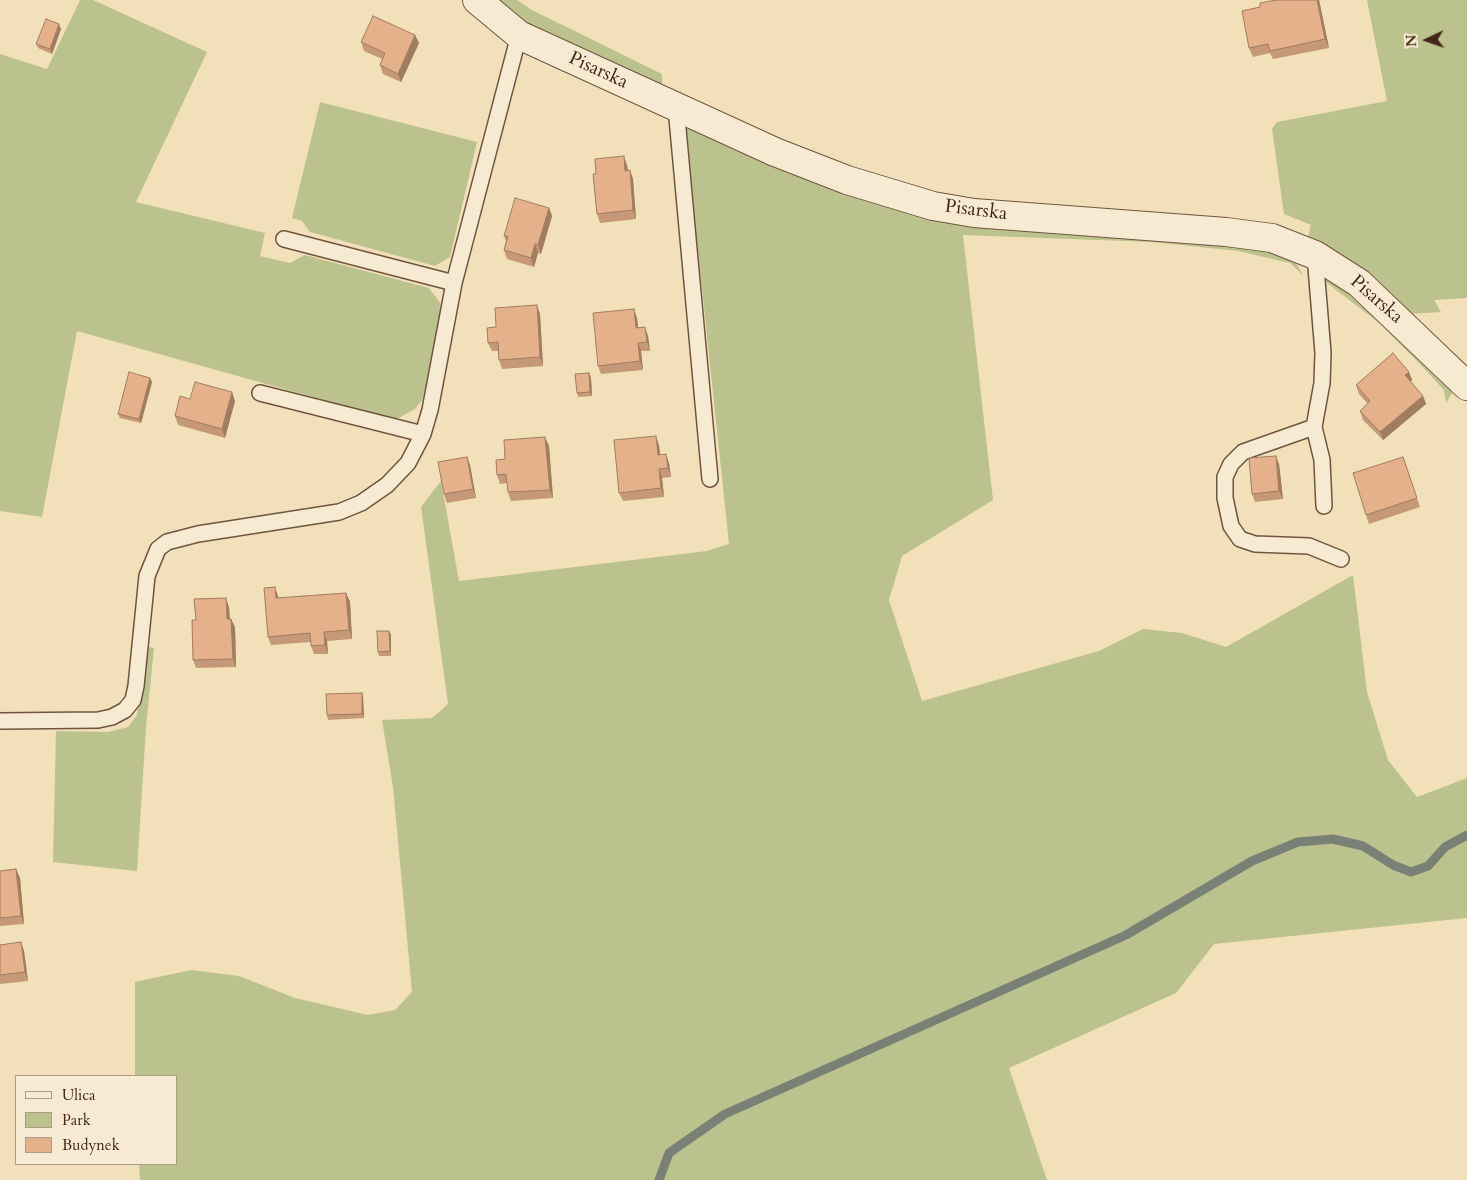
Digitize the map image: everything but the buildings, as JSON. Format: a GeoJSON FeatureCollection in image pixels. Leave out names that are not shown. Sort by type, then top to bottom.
{"type":"FeatureCollection","features":[{"type":"Feature","properties":{"kind":"street","name":"Pisarska"},"geometry":{"type":"LineString","coordinates":[[477,0],[519,35],[676,107],[776,152],[846,180],[932,206],[974,213],[1226,232],[1272,238],[1315,255],[1359,282],[1467,386]]}},
{"type":"Feature","properties":{"kind":"lane"},"geometry":{"type":"LineString","coordinates":[[0,721],[98,720],[112,717],[125,710],[133,700],[136,686],[147,576],[158,549],[167,542],[198,534],[339,512],[361,503],[387,485],[408,463],[422,434],[430,410],[454,283],[519,35]]}},
{"type":"Feature","properties":{"kind":"lane"},"geometry":{"type":"LineString","coordinates":[[676,107],[710,479]]}},
{"type":"Feature","properties":{"kind":"lane"},"geometry":{"type":"LineString","coordinates":[[284,239],[454,283]]}},
{"type":"Feature","properties":{"kind":"lane"},"geometry":{"type":"LineString","coordinates":[[1315,255],[1323,353],[1322,383],[1314,427],[1322,460],[1324,506]]}},
{"type":"Feature","properties":{"kind":"lane"},"geometry":{"type":"LineString","coordinates":[[260,393],[422,434]]}},
{"type":"Feature","properties":{"kind":"lane"},"geometry":{"type":"LineString","coordinates":[[1314,427],[1243,452],[1231,464],[1225,477],[1227,513],[1230,526],[1240,539],[1255,544],[1309,546],[1341,559]]}},
{"type":"Feature","properties":{"kind":"green space"},"geometry":{"type":"Polygon","coordinates":[[[80,0],[93,0],[207,52],[136,202],[265,233],[260,256],[290,263],[305,255],[429,288],[441,304],[433,360],[422,400],[415,409],[395,420],[77,331],[42,517],[0,511],[0,54],[47,69],[80,0]]]}},
{"type":"Feature","properties":{"kind":"green space"},"geometry":{"type":"Polygon","coordinates":[[[497,0],[517,0],[532,10],[662,74],[662,88],[522,23],[497,0]]]}},
{"type":"Feature","properties":{"kind":"green space"},"geometry":{"type":"Polygon","coordinates":[[[1367,0],[1467,0],[1467,298],[1434,300],[1441,312],[1409,314],[1307,241],[1311,225],[1284,214],[1272,129],[1277,122],[1387,101],[1367,0]]]}},
{"type":"Feature","properties":{"kind":"green space"},"geometry":{"type":"Polygon","coordinates":[[[320,102],[477,142],[450,257],[435,266],[310,232],[302,221],[292,218],[320,102]]]}},
{"type":"Feature","properties":{"kind":"green space"},"geometry":{"type":"Polygon","coordinates":[[[685,128],[704,133],[845,188],[1226,241],[1285,254],[1296,263],[1303,275],[1290,263],[1238,251],[1152,242],[963,235],[993,500],[902,556],[889,600],[922,701],[1099,651],[1143,629],[1182,633],[1226,647],[1353,575],[1367,692],[1388,760],[1417,797],[1467,778],[1467,918],[1214,944],[1176,993],[1009,1068],[1047,1180],[140,1180],[139,1165],[178,1165],[178,1075],[135,1075],[135,982],[191,970],[239,976],[295,998],[368,1015],[395,1010],[412,992],[393,787],[382,720],[432,718],[448,704],[421,507],[441,481],[459,581],[707,551],[729,544],[685,128]]]}},
{"type":"Feature","properties":{"kind":"green space"},"geometry":{"type":"Polygon","coordinates":[[[1330,276],[1354,291],[1451,383],[1452,393],[1446,403],[1444,390],[1379,323],[1326,282],[1330,276]]]}},
{"type":"Feature","properties":{"kind":"green space"},"geometry":{"type":"Polygon","coordinates":[[[149,647],[154,648],[146,727],[137,871],[53,862],[56,731],[108,732],[128,727],[137,715],[149,647]]]}},
{"type":"Feature","properties":{"kind":"waterway"},"geometry":{"type":"LineString","coordinates":[[659,1180],[669,1153],[725,1114],[1126,935],[1252,861],[1298,842],[1333,839],[1363,846],[1393,865],[1411,872],[1428,866],[1445,847],[1467,835]]}}]}
